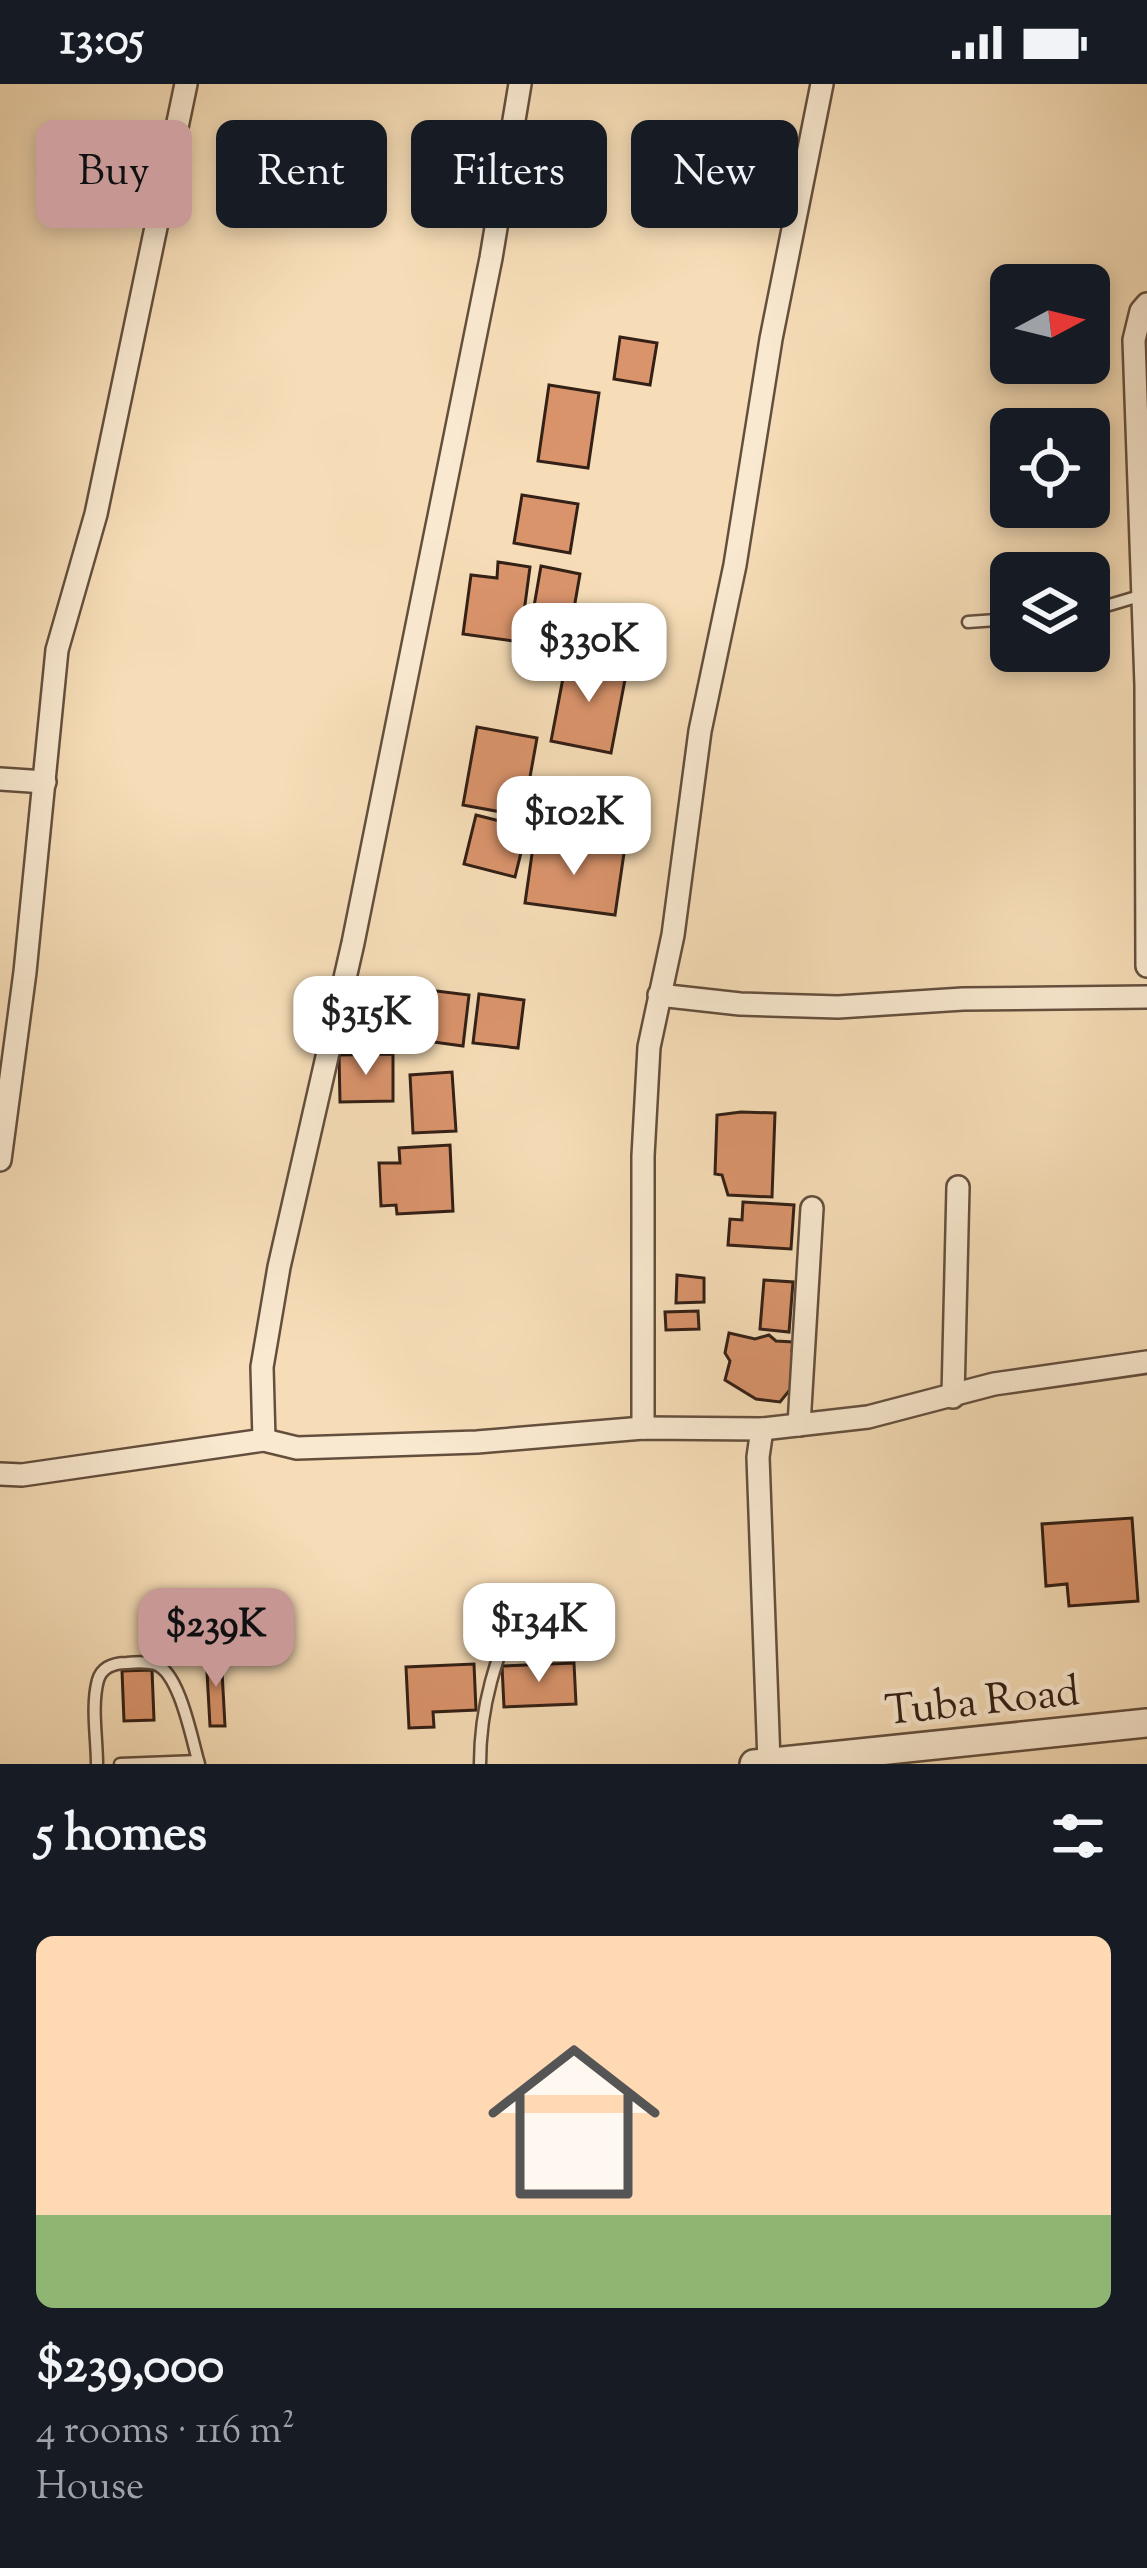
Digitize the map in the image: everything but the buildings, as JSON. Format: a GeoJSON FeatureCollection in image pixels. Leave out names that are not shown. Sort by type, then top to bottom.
{"type":"FeatureCollection","features":[{"type":"Feature","properties":{"kind":"street"},"geometry":{"type":"LineString","coordinates":[[0,1160],[9,1025],[45,782],[57,650],[96,514],[186,84]]}},
{"type":"Feature","properties":{"kind":"street"},"geometry":{"type":"LineString","coordinates":[[264,1440],[262,1367],[279,1268],[353,943],[491,258],[520,84]]}},
{"type":"Feature","properties":{"kind":"street"},"geometry":{"type":"LineString","coordinates":[[643,1428],[644,1108],[649,1047],[676,914],[700,731],[735,565],[771,339],[822,84]]}},
{"type":"Feature","properties":{"kind":"street"},"geometry":{"type":"LineString","coordinates":[[1147,304],[1134,340],[1143,595],[1147,966]]}},
{"type":"Feature","properties":{"kind":"street"},"geometry":{"type":"LineString","coordinates":[[0,779],[45,782]]}},
{"type":"Feature","properties":{"kind":"street"},"geometry":{"type":"LineString","coordinates":[[659,995],[838,1007],[963,999],[1147,997]]}},
{"type":"Feature","properties":{"kind":"street"},"geometry":{"type":"LineString","coordinates":[[953,1397],[958,1187]]}},
{"type":"Feature","properties":{"kind":"street"},"geometry":{"type":"LineString","coordinates":[[799,1425],[812,1208]]}},
{"type":"Feature","properties":{"kind":"street"},"geometry":{"type":"LineString","coordinates":[[0,1474],[22,1475],[264,1440],[297,1448],[643,1428],[762,1429],[868,1417],[994,1384],[1147,1362]]}},
{"type":"Feature","properties":{"kind":"street"},"geometry":{"type":"LineString","coordinates":[[762,1429],[758,1457],[762,1763]]}},
{"type":"Feature","properties":{"kind":"street","name":"Tuba Road"},"geometry":{"type":"LineString","coordinates":[[762,1763],[905,1757],[1147,1723]]}},
{"type":"Feature","properties":{"kind":"lane"},"geometry":{"type":"LineString","coordinates":[[1110,604],[1143,595]]}},
{"type":"Feature","properties":{"kind":"lane"},"geometry":{"type":"LineString","coordinates":[[968,622],[990,620]]}},
{"type":"Feature","properties":{"kind":"lane"},"geometry":{"type":"LineString","coordinates":[[480,1764],[480,1720],[495,1659],[520,1603]]}},
{"type":"Feature","properties":{"kind":"lane"},"geometry":{"type":"LineString","coordinates":[[98,1764],[99,1675],[126,1663],[156,1664],[166,1671],[182,1705],[198,1763],[119,1764]]}}]}
